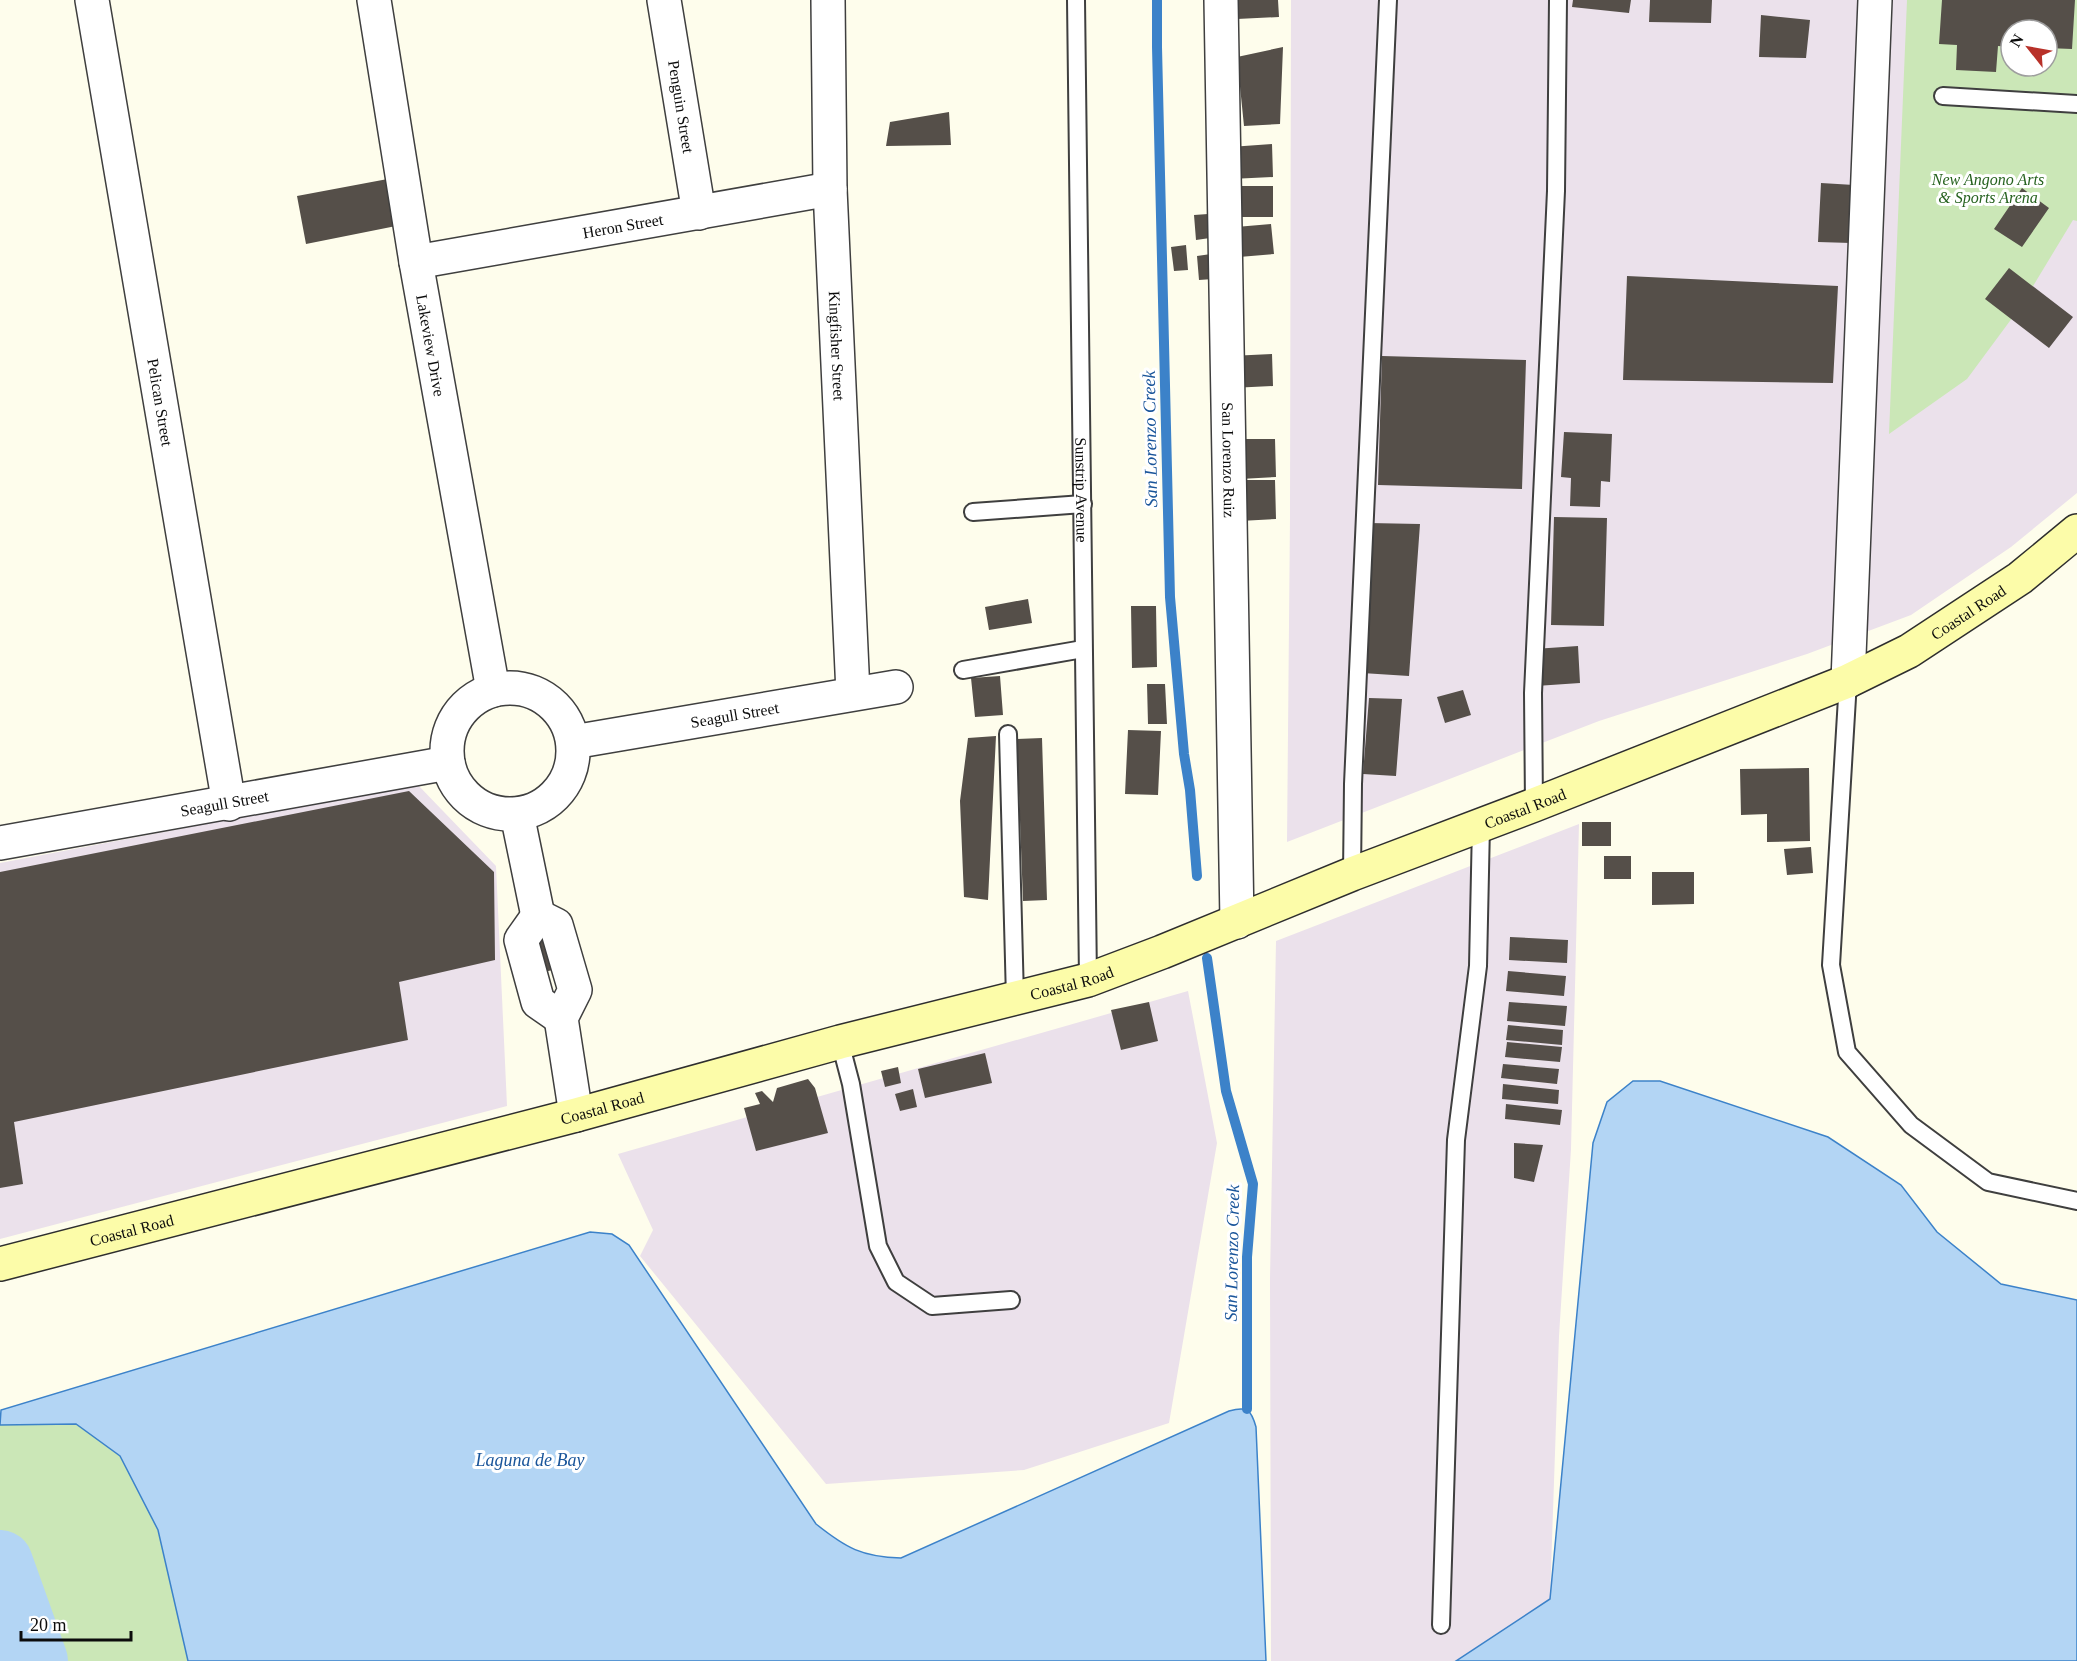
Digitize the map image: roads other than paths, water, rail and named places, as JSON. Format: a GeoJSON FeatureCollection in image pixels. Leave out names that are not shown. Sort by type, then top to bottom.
{"type":"FeatureCollection","features":[{"type":"Feature","properties":{"kind":"main road","name":"Coastal Road"},"geometry":{"type":"LineString","coordinates":[[0,1264],[576,1114],[840,1042],[1088,980],[1352,874],[1848,681],[1909,651],[2020,579],[2077,531]]}},
{"type":"Feature","properties":{"kind":"street","name":"Pelican Street"},"geometry":{"type":"LineString","coordinates":[[92,0],[229,804]]}},
{"type":"Feature","properties":{"kind":"street","name":"Lakeview Drive"},"geometry":{"type":"LineString","coordinates":[[374,0],[416,262],[493,690]]}},
{"type":"Feature","properties":{"kind":"street","name":"Penguin Street"},"geometry":{"type":"LineString","coordinates":[[664,0],[699,213]]}},
{"type":"Feature","properties":{"kind":"street","name":"Kingfisher Street"},"geometry":{"type":"LineString","coordinates":[[828,0],[830,189],[853,693]]}},
{"type":"Feature","properties":{"kind":"street","name":"San Lorenzo Ruiz"},"geometry":{"type":"LineString","coordinates":[[1221,0],[1237,922]]}},
{"type":"Feature","properties":{"kind":"street"},"geometry":{"type":"LineString","coordinates":[[1848,681],[1875,0]]}},
{"type":"Feature","properties":{"kind":"street","name":"Heron Street"},"geometry":{"type":"LineString","coordinates":[[416,262],[830,189]]}},
{"type":"Feature","properties":{"kind":"street"},"geometry":{"type":"LineString","coordinates":[[517,687],[534,692],[550,701],[565,719],[573,742],[568,775],[556,794],[538,807],[517,814],[494,812],[472,802],[456,785],[448,763],[448,742],[453,722],[466,705],[493,690],[517,687]]}},
{"type":"Feature","properties":{"kind":"street","name":"Seagull Street"},"geometry":{"type":"LineString","coordinates":[[573,742],[896,687]]}},
{"type":"Feature","properties":{"kind":"street","name":"Seagull Street"},"geometry":{"type":"LineString","coordinates":[[0,843],[229,804],[448,763]]}},
{"type":"Feature","properties":{"kind":"street"},"geometry":{"type":"LineString","coordinates":[[517,814],[538,916],[556,925],[575,990],[561,1018],[576,1114]]}},
{"type":"Feature","properties":{"kind":"lane","name":"Sunstrip Avenue"},"geometry":{"type":"LineString","coordinates":[[1076,0],[1088,980]]}},
{"type":"Feature","properties":{"kind":"lane"},"geometry":{"type":"LineString","coordinates":[[1352,874],[1353,784],[1388,0]]}},
{"type":"Feature","properties":{"kind":"lane"},"geometry":{"type":"LineString","coordinates":[[1534,805],[1533,693],[1556,191],[1558,0]]}},
{"type":"Feature","properties":{"kind":"lane"},"geometry":{"type":"LineString","coordinates":[[1943,96],[2077,104]]}},
{"type":"Feature","properties":{"kind":"lane"},"geometry":{"type":"LineString","coordinates":[[974,512],[1083,504]]}},
{"type":"Feature","properties":{"kind":"lane"},"geometry":{"type":"LineString","coordinates":[[963,670],[1083,649]]}},
{"type":"Feature","properties":{"kind":"lane"},"geometry":{"type":"LineString","coordinates":[[1848,681],[1831,965],[1847,1052],[1911,1125],[1988,1182],[2077,1201]]}},
{"type":"Feature","properties":{"kind":"lane"},"geometry":{"type":"LineString","coordinates":[[1008,734],[1015,998]]}},
{"type":"Feature","properties":{"kind":"lane"},"geometry":{"type":"LineString","coordinates":[[1441,1625],[1456,1140],[1478,966],[1481,825]]}},
{"type":"Feature","properties":{"kind":"lane"},"geometry":{"type":"LineString","coordinates":[[840,1042],[851,1084],[878,1246],[896,1282],[932,1306],[1011,1300]]}},
{"type":"Feature","properties":{"kind":"water"},"geometry":{"type":"Polygon","coordinates":[[[1633,1081],[1660,1081],[1828,1137],[1901,1185],[1937,1232],[2001,1284],[2077,1300],[2077,1661],[1456,1661],[1550,1599],[1593,1143],[1607,1102],[1633,1081]]]}},
{"type":"Feature","properties":{"kind":"water","name":"Laguna de Bay"},"geometry":{"type":"Polygon","coordinates":[[[590,1232],[612,1234],[629,1245],[816,1524],[855,1550],[875,1556],[901,1558],[1229,1411],[1247,1410],[1256,1427],[1266,1661],[188,1661],[158,1530],[120,1456],[76,1424],[0,1425],[1,1410],[590,1232]]]}},
{"type":"Feature","properties":{"kind":"waterway","name":"San Lorenzo Creek"},"geometry":{"type":"LineString","coordinates":[[1157,0],[1170,597],[1197,876]]}},
{"type":"Feature","properties":{"kind":"waterway","name":"San Lorenzo Creek"},"geometry":{"type":"LineString","coordinates":[[1207,958],[1226,1091],[1253,1184],[1247,1257],[1247,1409]]}},
{"type":"Feature","properties":{"kind":"waterway"},"geometry":{"type":"LineString","coordinates":[[0,1563],[35,1661]]}},
{"type":"Feature","properties":{"kind":"park label","name":"New Angono Arts & Sports Arena"},"geometry":{"type":"Point","coordinates":[1988,188]}}]}
